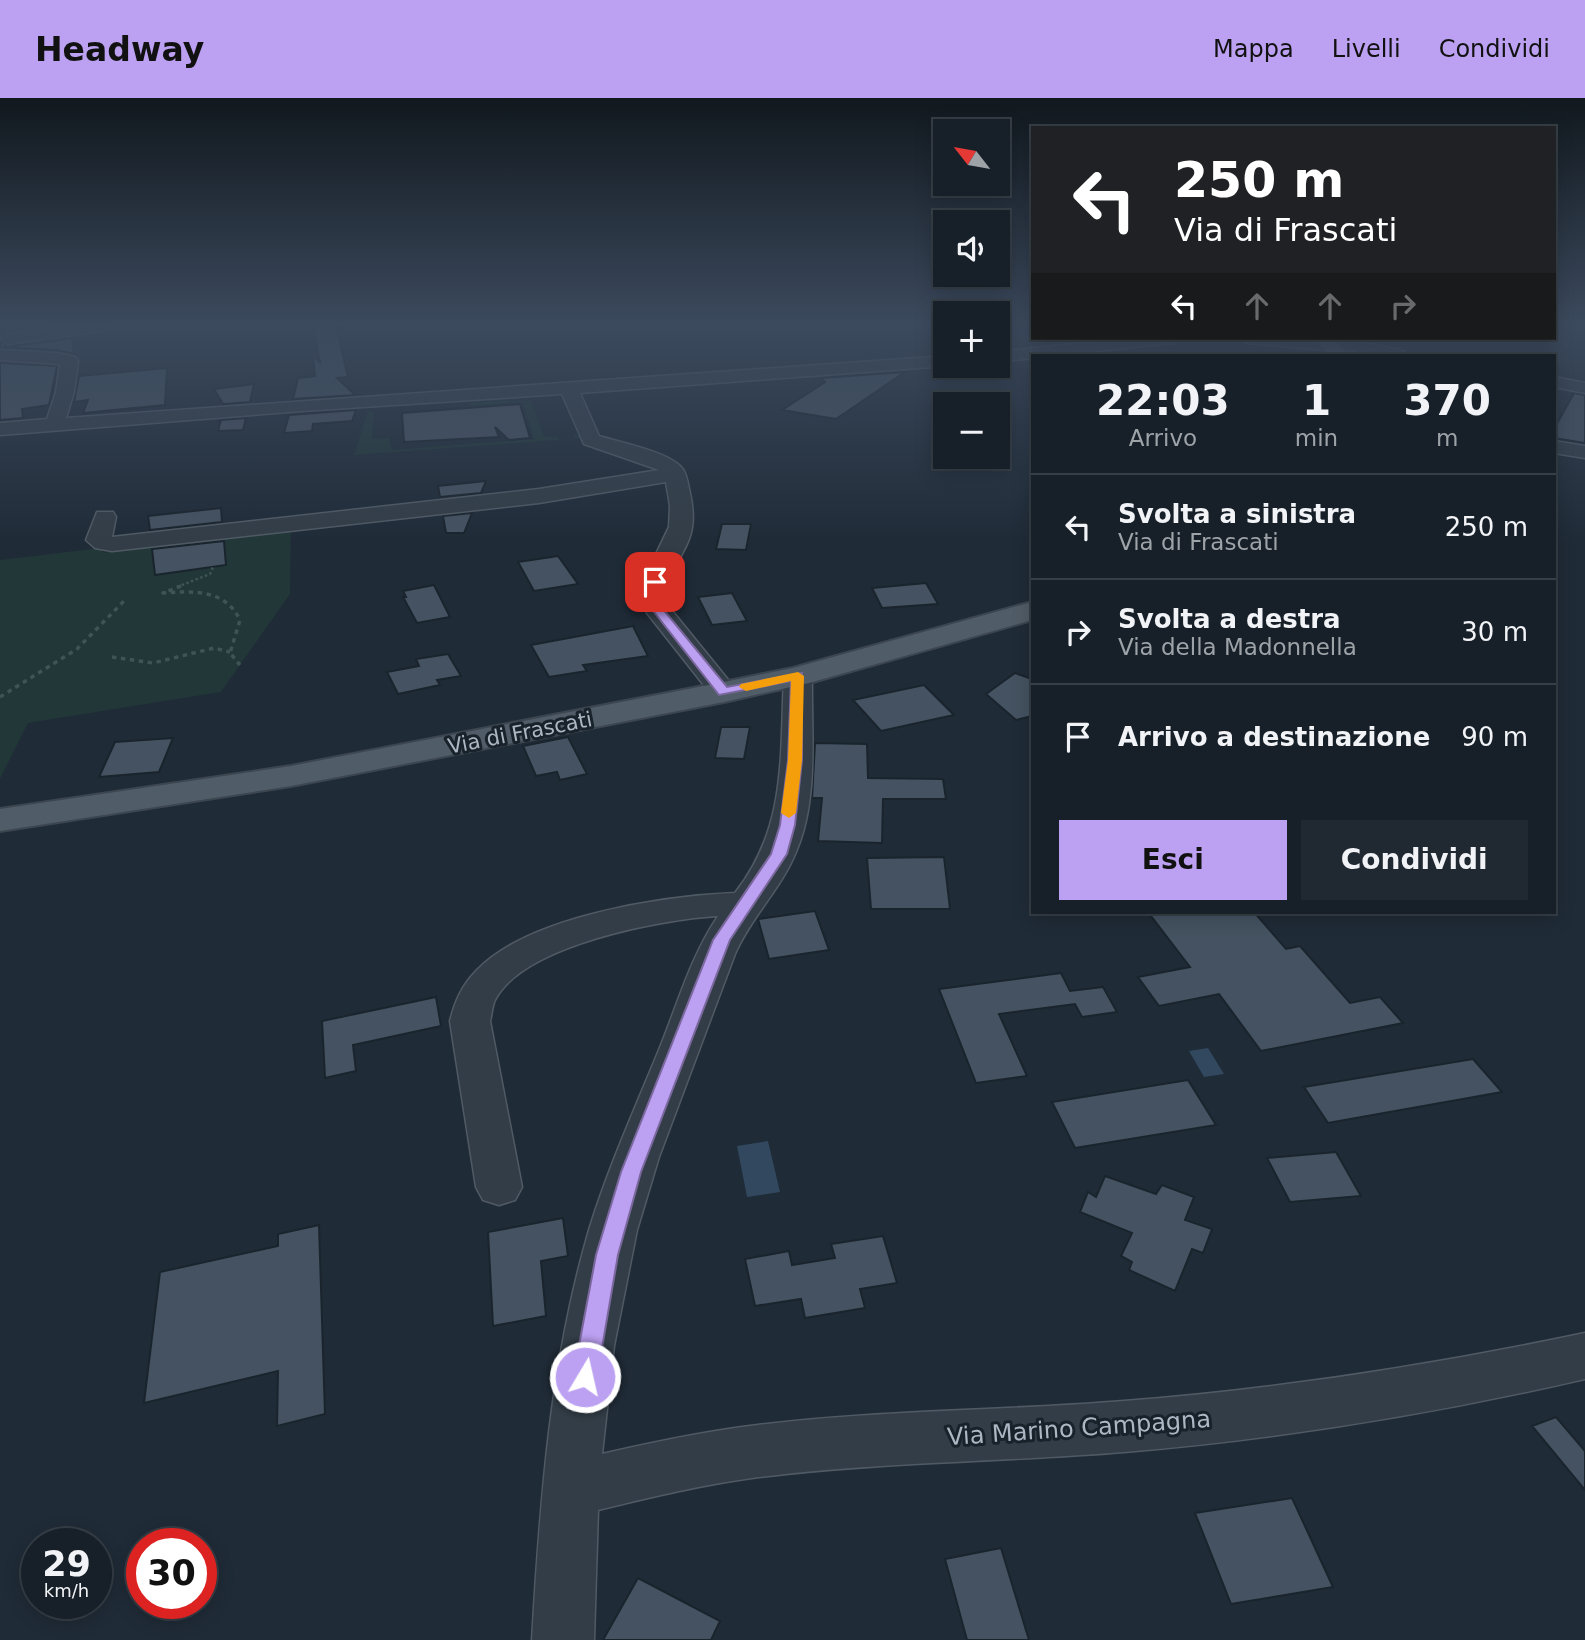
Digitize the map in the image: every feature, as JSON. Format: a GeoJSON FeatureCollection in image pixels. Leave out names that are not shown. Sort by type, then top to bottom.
{"type":"FeatureCollection","features":[{"type":"Feature","properties":{"kind":"main road","name":"Via di Frascati"},"geometry":{"type":"LineString","coordinates":[[0,820],[304,774],[724,692],[798,676],[1031,611]]}},
{"type":"Feature","properties":{"kind":"street"},"geometry":{"type":"LineString","coordinates":[[55,424],[63,398]]}},
{"type":"Feature","properties":{"kind":"street"},"geometry":{"type":"LineString","coordinates":[[0,429],[302,405],[433,398]]}},
{"type":"Feature","properties":{"kind":"street"},"geometry":{"type":"LineString","coordinates":[[573,398],[591,440],[672,470]]}},
{"type":"Feature","properties":{"kind":"street"},"geometry":{"type":"LineString","coordinates":[[1556,447],[1585,452]]}},
{"type":"Feature","properties":{"kind":"street"},"geometry":{"type":"LineString","coordinates":[[104,517],[99,541],[115,544],[539,496],[672,470]]}},
{"type":"Feature","properties":{"kind":"street"},"geometry":{"type":"LineString","coordinates":[[672,470],[681,529],[655,582],[653,597],[656,608],[724,692]]}},
{"type":"Feature","properties":{"kind":"street"},"geometry":{"type":"LineString","coordinates":[[563,1640],[572,1489],[589,1350],[616,1221],[631,1172],[722,940],[774,865],[788,825],[795,760],[798,676]]}},
{"type":"Feature","properties":{"kind":"street"},"geometry":{"type":"LineString","coordinates":[[499,1187],[470,1021],[471,1006],[480,989],[519,959],[587,928],[661,910],[745,904]]}},
{"type":"Feature","properties":{"kind":"street","name":"Via Marino Campagna"},"geometry":{"type":"LineString","coordinates":[[572,1489],[673,1465],[785,1448],[1123,1427],[1264,1413],[1431,1387],[1585,1356]]}},
{"type":"Feature","properties":{"kind":"path"},"geometry":{"type":"LineString","coordinates":[[213,567],[210,574],[163,593],[193,591],[211,593],[227,600],[236,609],[240,620],[230,653]]}},
{"type":"Feature","properties":{"kind":"path"},"geometry":{"type":"LineString","coordinates":[[0,697],[70,655],[100,628],[114,606],[125,600]]}},
{"type":"Feature","properties":{"kind":"path"},"geometry":{"type":"LineString","coordinates":[[112,657],[153,663],[214,648],[225,649],[240,665]]}},
{"type":"Feature","properties":{"kind":"green space"},"geometry":{"type":"Polygon","coordinates":[[[531,401],[544,437],[573,438],[575,434],[582,437],[558,440],[354,455],[368,411],[374,412],[372,439],[389,438],[392,450],[534,439],[523,402],[470,406],[469,403],[531,401]]]}},
{"type":"Feature","properties":{"kind":"green space"},"geometry":{"type":"Polygon","coordinates":[[[291,528],[290,594],[221,692],[28,723],[0,779],[0,560],[100,548],[104,553],[128,546],[291,528]]]}},
{"type":"Feature","properties":{"kind":"water"},"geometry":{"type":"Polygon","coordinates":[[[1208,1048],[1224,1074],[1204,1077],[1189,1051],[1208,1048]]]}},
{"type":"Feature","properties":{"kind":"water"},"geometry":{"type":"Polygon","coordinates":[[[768,1141],[780,1192],[747,1197],[737,1146],[768,1141]]]}},
{"type":"Feature","properties":{"kind":"building"},"geometry":{"type":"Polygon","coordinates":[[[0,398],[50,398],[49,405],[22,409],[23,418],[0,420],[0,398]]]}},
{"type":"Feature","properties":{"kind":"building"},"geometry":{"type":"Polygon","coordinates":[[[75,398],[165,398],[165,405],[83,413],[88,400],[74,402],[75,398]]]}},
{"type":"Feature","properties":{"kind":"building"},"geometry":{"type":"Polygon","coordinates":[[[219,398],[251,398],[250,402],[223,404],[219,398]]]}},
{"type":"Feature","properties":{"kind":"building"},"geometry":{"type":"Polygon","coordinates":[[[800,398],[867,398],[836,419],[782,410],[800,398]]]}},
{"type":"Feature","properties":{"kind":"building"},"geometry":{"type":"Polygon","coordinates":[[[1571,398],[1585,398],[1585,443],[1556,438],[1556,425],[1571,398]]]}},
{"type":"Feature","properties":{"kind":"building"},"geometry":{"type":"Polygon","coordinates":[[[520,404],[530,438],[509,440],[495,427],[499,437],[404,442],[402,413],[520,404]]]}},
{"type":"Feature","properties":{"kind":"building"},"geometry":{"type":"Polygon","coordinates":[[[356,410],[352,421],[313,424],[312,431],[284,433],[289,415],[356,410]]]}},
{"type":"Feature","properties":{"kind":"building"},"geometry":{"type":"Polygon","coordinates":[[[246,418],[243,430],[218,431],[221,420],[246,418]]]}},
{"type":"Feature","properties":{"kind":"building"},"geometry":{"type":"Polygon","coordinates":[[[486,481],[481,493],[440,497],[438,486],[486,481]]]}},
{"type":"Feature","properties":{"kind":"building"},"geometry":{"type":"Polygon","coordinates":[[[221,508],[222,522],[150,530],[148,516],[221,508]]]}},
{"type":"Feature","properties":{"kind":"building"},"geometry":{"type":"Polygon","coordinates":[[[472,513],[464,533],[446,533],[443,516],[472,513]]]}},
{"type":"Feature","properties":{"kind":"building"},"geometry":{"type":"Polygon","coordinates":[[[722,524],[751,524],[746,550],[716,549],[722,524]]]}},
{"type":"Feature","properties":{"kind":"building"},"geometry":{"type":"Polygon","coordinates":[[[224,541],[226,565],[155,575],[152,549],[224,541]]]}},
{"type":"Feature","properties":{"kind":"building"},"geometry":{"type":"Polygon","coordinates":[[[558,556],[578,584],[534,591],[518,562],[558,556]]]}},
{"type":"Feature","properties":{"kind":"building"},"geometry":{"type":"Polygon","coordinates":[[[926,583],[938,604],[882,608],[872,588],[926,583]]]}},
{"type":"Feature","properties":{"kind":"building"},"geometry":{"type":"Polygon","coordinates":[[[434,585],[450,617],[417,623],[403,597],[406,597],[403,591],[434,585]]]}},
{"type":"Feature","properties":{"kind":"building"},"geometry":{"type":"Polygon","coordinates":[[[732,593],[747,621],[712,625],[698,597],[732,593]]]}},
{"type":"Feature","properties":{"kind":"building"},"geometry":{"type":"Polygon","coordinates":[[[633,626],[648,656],[583,665],[587,671],[549,677],[531,645],[633,626]]]}},
{"type":"Feature","properties":{"kind":"building"},"geometry":{"type":"Polygon","coordinates":[[[448,654],[461,676],[437,680],[440,685],[398,694],[387,672],[419,666],[416,659],[448,654]]]}},
{"type":"Feature","properties":{"kind":"building"},"geometry":{"type":"Polygon","coordinates":[[[1015,673],[1031,679],[1031,716],[1016,720],[986,694],[1015,673]]]}},
{"type":"Feature","properties":{"kind":"building"},"geometry":{"type":"Polygon","coordinates":[[[924,685],[954,715],[881,731],[853,700],[924,685]]]}},
{"type":"Feature","properties":{"kind":"building"},"geometry":{"type":"Polygon","coordinates":[[[721,727],[750,727],[744,759],[715,758],[721,727]]]}},
{"type":"Feature","properties":{"kind":"building"},"geometry":{"type":"Polygon","coordinates":[[[568,737],[587,774],[560,780],[557,772],[536,776],[523,746],[568,737]]]}},
{"type":"Feature","properties":{"kind":"building"},"geometry":{"type":"Polygon","coordinates":[[[173,738],[159,772],[99,777],[115,742],[173,738]]]}},
{"type":"Feature","properties":{"kind":"building"},"geometry":{"type":"Polygon","coordinates":[[[815,743],[867,744],[868,778],[943,779],[946,799],[883,799],[882,843],[818,841],[822,798],[812,798],[815,743]]]}},
{"type":"Feature","properties":{"kind":"building"},"geometry":{"type":"Polygon","coordinates":[[[944,857],[950,909],[871,909],[867,858],[944,857]]]}},
{"type":"Feature","properties":{"kind":"building"},"geometry":{"type":"Polygon","coordinates":[[[815,911],[829,950],[769,959],[758,919],[815,911]]]}},
{"type":"Feature","properties":{"kind":"building"},"geometry":{"type":"Polygon","coordinates":[[[1150,914],[1256,914],[1286,949],[1300,946],[1350,1003],[1380,997],[1403,1023],[1261,1051],[1219,994],[1159,1006],[1138,977],[1190,967],[1150,914]]]}},
{"type":"Feature","properties":{"kind":"building"},"geometry":{"type":"Polygon","coordinates":[[[1061,973],[1070,991],[1103,987],[1117,1012],[1082,1017],[1075,1004],[999,1014],[1027,1076],[976,1083],[939,989],[1061,973]]]}},
{"type":"Feature","properties":{"kind":"building"},"geometry":{"type":"Polygon","coordinates":[[[436,997],[441,1026],[353,1045],[356,1071],[325,1078],[322,1021],[436,997]]]}},
{"type":"Feature","properties":{"kind":"building"},"geometry":{"type":"Polygon","coordinates":[[[1473,1059],[1502,1092],[1328,1123],[1304,1087],[1473,1059]]]}},
{"type":"Feature","properties":{"kind":"building"},"geometry":{"type":"Polygon","coordinates":[[[1188,1080],[1216,1125],[1075,1148],[1052,1102],[1188,1080]]]}},
{"type":"Feature","properties":{"kind":"building"},"geometry":{"type":"Polygon","coordinates":[[[1336,1152],[1361,1196],[1290,1202],[1267,1158],[1336,1152]]]}},
{"type":"Feature","properties":{"kind":"building"},"geometry":{"type":"Polygon","coordinates":[[[1105,1176],[1156,1194],[1162,1185],[1194,1197],[1185,1220],[1212,1229],[1203,1253],[1192,1249],[1175,1291],[1129,1270],[1132,1262],[1121,1256],[1132,1233],[1080,1212],[1088,1192],[1096,1197],[1105,1176]]]}},
{"type":"Feature","properties":{"kind":"building"},"geometry":{"type":"Polygon","coordinates":[[[563,1218],[568,1256],[541,1261],[546,1316],[493,1326],[488,1232],[563,1218]]]}},
{"type":"Feature","properties":{"kind":"building"},"geometry":{"type":"Polygon","coordinates":[[[319,1225],[325,1414],[277,1426],[278,1371],[144,1403],[160,1272],[278,1246],[278,1234],[319,1225]]]}},
{"type":"Feature","properties":{"kind":"building"},"geometry":{"type":"Polygon","coordinates":[[[883,1236],[897,1283],[860,1289],[865,1308],[805,1318],[801,1299],[755,1306],[745,1259],[789,1251],[792,1265],[835,1258],[831,1244],[883,1236]]]}},
{"type":"Feature","properties":{"kind":"building"},"geometry":{"type":"Polygon","coordinates":[[[1556,1417],[1585,1451],[1585,1490],[1532,1426],[1556,1417]]]}},
{"type":"Feature","properties":{"kind":"building"},"geometry":{"type":"Polygon","coordinates":[[[1292,1498],[1333,1587],[1231,1604],[1195,1513],[1292,1498]]]}},
{"type":"Feature","properties":{"kind":"building"},"geometry":{"type":"Polygon","coordinates":[[[1001,1548],[1029,1640],[967,1640],[945,1559],[1001,1548]]]}},
{"type":"Feature","properties":{"kind":"building"},"geometry":{"type":"Polygon","coordinates":[[[638,1578],[720,1621],[711,1640],[603,1640],[638,1578]]]}},
{"type":"Feature","properties":{"kind":"slow traffic"},"geometry":{"type":"LineString","coordinates":[[746,687],[798,676],[795,760],[789,813]]}},
{"type":"Feature","properties":{"kind":"route"},"geometry":{"type":"LineString","coordinates":[[585,1377],[607,1255],[631,1172],[722,940],[734,918],[774,865],[779,854],[788,825],[795,760],[798,676],[724,692],[654,605],[652,590],[655,582]]}}]}
